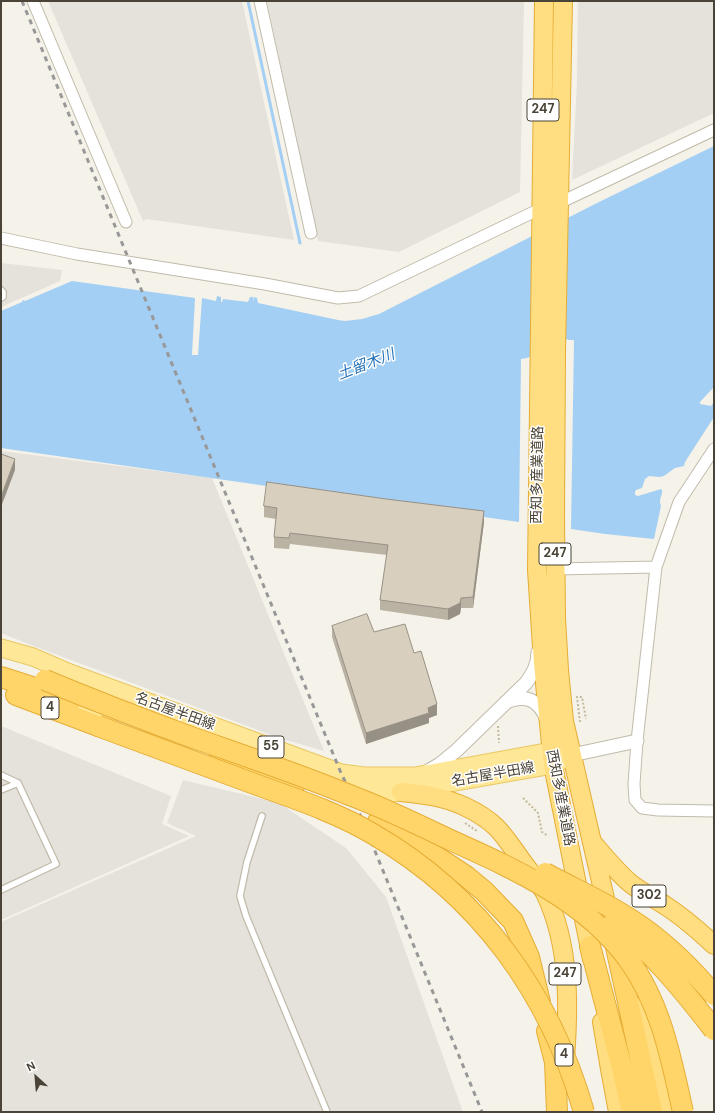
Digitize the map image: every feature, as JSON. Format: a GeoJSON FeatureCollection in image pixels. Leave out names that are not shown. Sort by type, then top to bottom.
{"type":"FeatureCollection","features":[{"type":"Feature","properties":{"kind":"highway","name":"西知多産業道路"},"geometry":{"type":"LineString","coordinates":[[544,1],[556,351],[555,569],[559,670],[564,721],[652,1112]]}},
{"type":"Feature","properties":{"kind":"highway","name":"西知多産業道路"},"geometry":{"type":"LineString","coordinates":[[563,1],[539,360],[537,570],[540,624],[552,758],[590,946],[618,1112]]}},
{"type":"Feature","properties":{"kind":"highway","name":"4"},"geometry":{"type":"LineString","coordinates":[[1,663],[45,680]]}},
{"type":"Feature","properties":{"kind":"highway"},"geometry":{"type":"LineString","coordinates":[[1,677],[151,724]]}},
{"type":"Feature","properties":{"kind":"highway"},"geometry":{"type":"LineString","coordinates":[[45,680],[201,731],[349,784],[499,850],[616,910],[640,926],[686,964],[714,996]]}},
{"type":"Feature","properties":{"kind":"highway"},"geometry":{"type":"LineString","coordinates":[[45,680],[116,709],[359,798],[494,860],[526,876],[557,895],[607,934],[624,953],[639,974],[648,991],[663,1028],[683,1112]]}},
{"type":"Feature","properties":{"kind":"highway","name":"4"},"geometry":{"type":"LineString","coordinates":[[1,688],[145,743]]}},
{"type":"Feature","properties":{"kind":"highway"},"geometry":{"type":"LineString","coordinates":[[145,743],[255,773],[325,797],[351,808],[422,847],[466,876],[484,891],[513,921],[529,957],[555,1062],[557,1112]]}},
{"type":"Feature","properties":{"kind":"highway"},"geometry":{"type":"LineString","coordinates":[[145,743],[290,797],[363,828],[394,847],[433,875],[480,920],[514,962],[537,1001],[560,1057],[576,1112]]}},
{"type":"Feature","properties":{"kind":"highway","name":"247"},"geometry":{"type":"LineString","coordinates":[[401,792],[439,798],[469,809],[484,818],[505,838],[544,891],[553,912],[560,938],[566,985],[567,1009],[563,1080],[557,1112]]}},
{"type":"Feature","properties":{"kind":"highway","name":"302"},"geometry":{"type":"LineString","coordinates":[[591,840],[617,871],[631,884],[666,906],[714,945]]}},
{"type":"Feature","properties":{"kind":"highway"},"geometry":{"type":"LineString","coordinates":[[567,885],[629,934],[683,991],[714,1030]]}},
{"type":"Feature","properties":{"kind":"highway","name":"西知多産業道路"},"geometry":{"type":"LineString","coordinates":[[614,938],[652,1051],[667,1112]]}},
{"type":"Feature","properties":{"kind":"highway","name":"西知多産業道路"},"geometry":{"type":"LineString","coordinates":[[590,946],[632,1112]]}},
{"type":"Feature","properties":{"kind":"highway","name":"4"},"geometry":{"type":"LineString","coordinates":[[537,1001],[558,1041],[584,1112]]}},
{"type":"Feature","properties":{"kind":"main road","name":"名古屋半田線"},"geometry":{"type":"LineString","coordinates":[[1,648],[33,657],[70,673],[341,773],[364,776],[415,776],[473,766],[572,755]]}},
{"type":"Feature","properties":{"kind":"main road","name":"名古屋半田線"},"geometry":{"type":"LineString","coordinates":[[1,688],[151,724],[227,745],[350,791],[401,792],[552,758]]}},
{"type":"Feature","properties":{"kind":"street"},"geometry":{"type":"LineString","coordinates":[[33,1],[126,222]]}},
{"type":"Feature","properties":{"kind":"street"},"geometry":{"type":"LineString","coordinates":[[260,1],[311,233]]}},
{"type":"Feature","properties":{"kind":"street"},"geometry":{"type":"LineString","coordinates":[[1,238],[78,254],[265,284],[338,298],[359,296],[550,210],[714,130]]}},
{"type":"Feature","properties":{"kind":"street"},"geometry":{"type":"LineString","coordinates":[[712,811],[642,808],[635,800],[634,784],[637,741],[656,567],[679,502],[714,449]]}},
{"type":"Feature","properties":{"kind":"street"},"geometry":{"type":"LineString","coordinates":[[555,569],[656,567]]}},
{"type":"Feature","properties":{"kind":"street"},"geometry":{"type":"LineString","coordinates":[[415,776],[440,764],[463,745],[531,677],[537,664],[538,656],[536,606],[537,570]]}},
{"type":"Feature","properties":{"kind":"street"},"geometry":{"type":"LineString","coordinates":[[506,702],[520,698],[538,704],[545,714],[548,724]]}},
{"type":"Feature","properties":{"kind":"street"},"geometry":{"type":"LineString","coordinates":[[572,755],[637,741]]}},
{"type":"Feature","properties":{"kind":"street"},"geometry":{"type":"LineString","coordinates":[[463,745],[462,756],[473,766]]}},
{"type":"Feature","properties":{"kind":"lane"},"geometry":{"type":"LineString","coordinates":[[1,290],[3,292],[3,297],[1,298]]}},
{"type":"Feature","properties":{"kind":"lane"},"geometry":{"type":"LineString","coordinates":[[1,775],[18,782],[56,864],[1,890]]}},
{"type":"Feature","properties":{"kind":"lane"},"geometry":{"type":"LineString","coordinates":[[1,790],[18,782]]}},
{"type":"Feature","properties":{"kind":"lane"},"geometry":{"type":"LineString","coordinates":[[262,816],[247,862],[240,896],[246,916],[326,1112]]}},
{"type":"Feature","properties":{"kind":"path"},"geometry":{"type":"LineString","coordinates":[[580,722],[577,698],[582,697],[586,719]]}},
{"type":"Feature","properties":{"kind":"path"},"geometry":{"type":"LineString","coordinates":[[497,719],[499,743]]}},
{"type":"Feature","properties":{"kind":"path"},"geometry":{"type":"LineString","coordinates":[[523,798],[538,813],[542,832],[548,836]]}},
{"type":"Feature","properties":{"kind":"shaded area"},"geometry":{"type":"Polygon","coordinates":[[[48,1],[242,1],[294,240],[147,219],[143,221],[48,1]]]}},
{"type":"Feature","properties":{"kind":"shaded area"},"geometry":{"type":"Polygon","coordinates":[[[267,1],[524,1],[520,192],[399,252],[318,241],[267,1]]]}},
{"type":"Feature","properties":{"kind":"shaded area"},"geometry":{"type":"Polygon","coordinates":[[[578,1],[714,1],[714,113],[572,180],[577,83],[578,1]]]}},
{"type":"Feature","properties":{"kind":"shaded area"},"geometry":{"type":"Polygon","coordinates":[[[1,263],[62,270],[60,281],[1,307],[1,263]]]}},
{"type":"Feature","properties":{"kind":"shaded area"},"geometry":{"type":"Polygon","coordinates":[[[1,451],[212,478],[324,751],[279,738],[1,633],[1,451]]]}},
{"type":"Feature","properties":{"kind":"shaded area"},"geometry":{"type":"Polygon","coordinates":[[[1,726],[171,796],[162,824],[189,836],[1,920],[1,726]]]}},
{"type":"Feature","properties":{"kind":"shaded area"},"geometry":{"type":"Polygon","coordinates":[[[183,780],[279,803],[346,848],[386,897],[463,1112],[1,1112],[1,922],[196,836],[167,823],[183,780]]]}},
{"type":"Feature","properties":{"kind":"water","name":"土留木川"},"geometry":{"type":"Polygon","coordinates":[[[714,146],[714,387],[700,402],[700,404],[711,406],[714,402],[714,417],[685,462],[684,466],[675,468],[664,476],[649,476],[645,479],[642,488],[636,490],[635,492],[635,495],[638,496],[661,489],[662,490],[660,501],[661,506],[654,539],[571,529],[574,340],[568,339],[527,358],[521,359],[519,522],[1,448],[1,311],[22,302],[23,300],[25,301],[72,281],[195,298],[192,355],[198,355],[202,298],[216,301],[217,296],[221,297],[221,302],[223,299],[248,302],[250,297],[253,297],[253,301],[254,297],[257,298],[258,303],[338,320],[345,321],[362,319],[379,314],[599,202],[714,146]]]}},
{"type":"Feature","properties":{"kind":"building"},"geometry":{"type":"Polygon","coordinates":[[[1,454],[15,459],[1,497],[1,454]]]}},
{"type":"Feature","properties":{"kind":"building"},"geometry":{"type":"Polygon","coordinates":[[[267,482],[484,511],[473,597],[461,598],[460,603],[448,609],[380,600],[388,545],[290,533],[289,538],[274,537],[277,508],[264,506],[267,482]]]}},
{"type":"Feature","properties":{"kind":"building"},"geometry":{"type":"Polygon","coordinates":[[[367,614],[374,632],[405,624],[414,653],[421,651],[437,704],[428,708],[429,713],[366,733],[332,626],[367,614]]]}},
{"type":"Feature","properties":{"kind":"waterway"},"geometry":{"type":"LineString","coordinates":[[248,1],[300,243]]}},
{"type":"Feature","properties":{"kind":"railway"},"geometry":{"type":"LineString","coordinates":[[22,1],[482,1112]]}}]}
